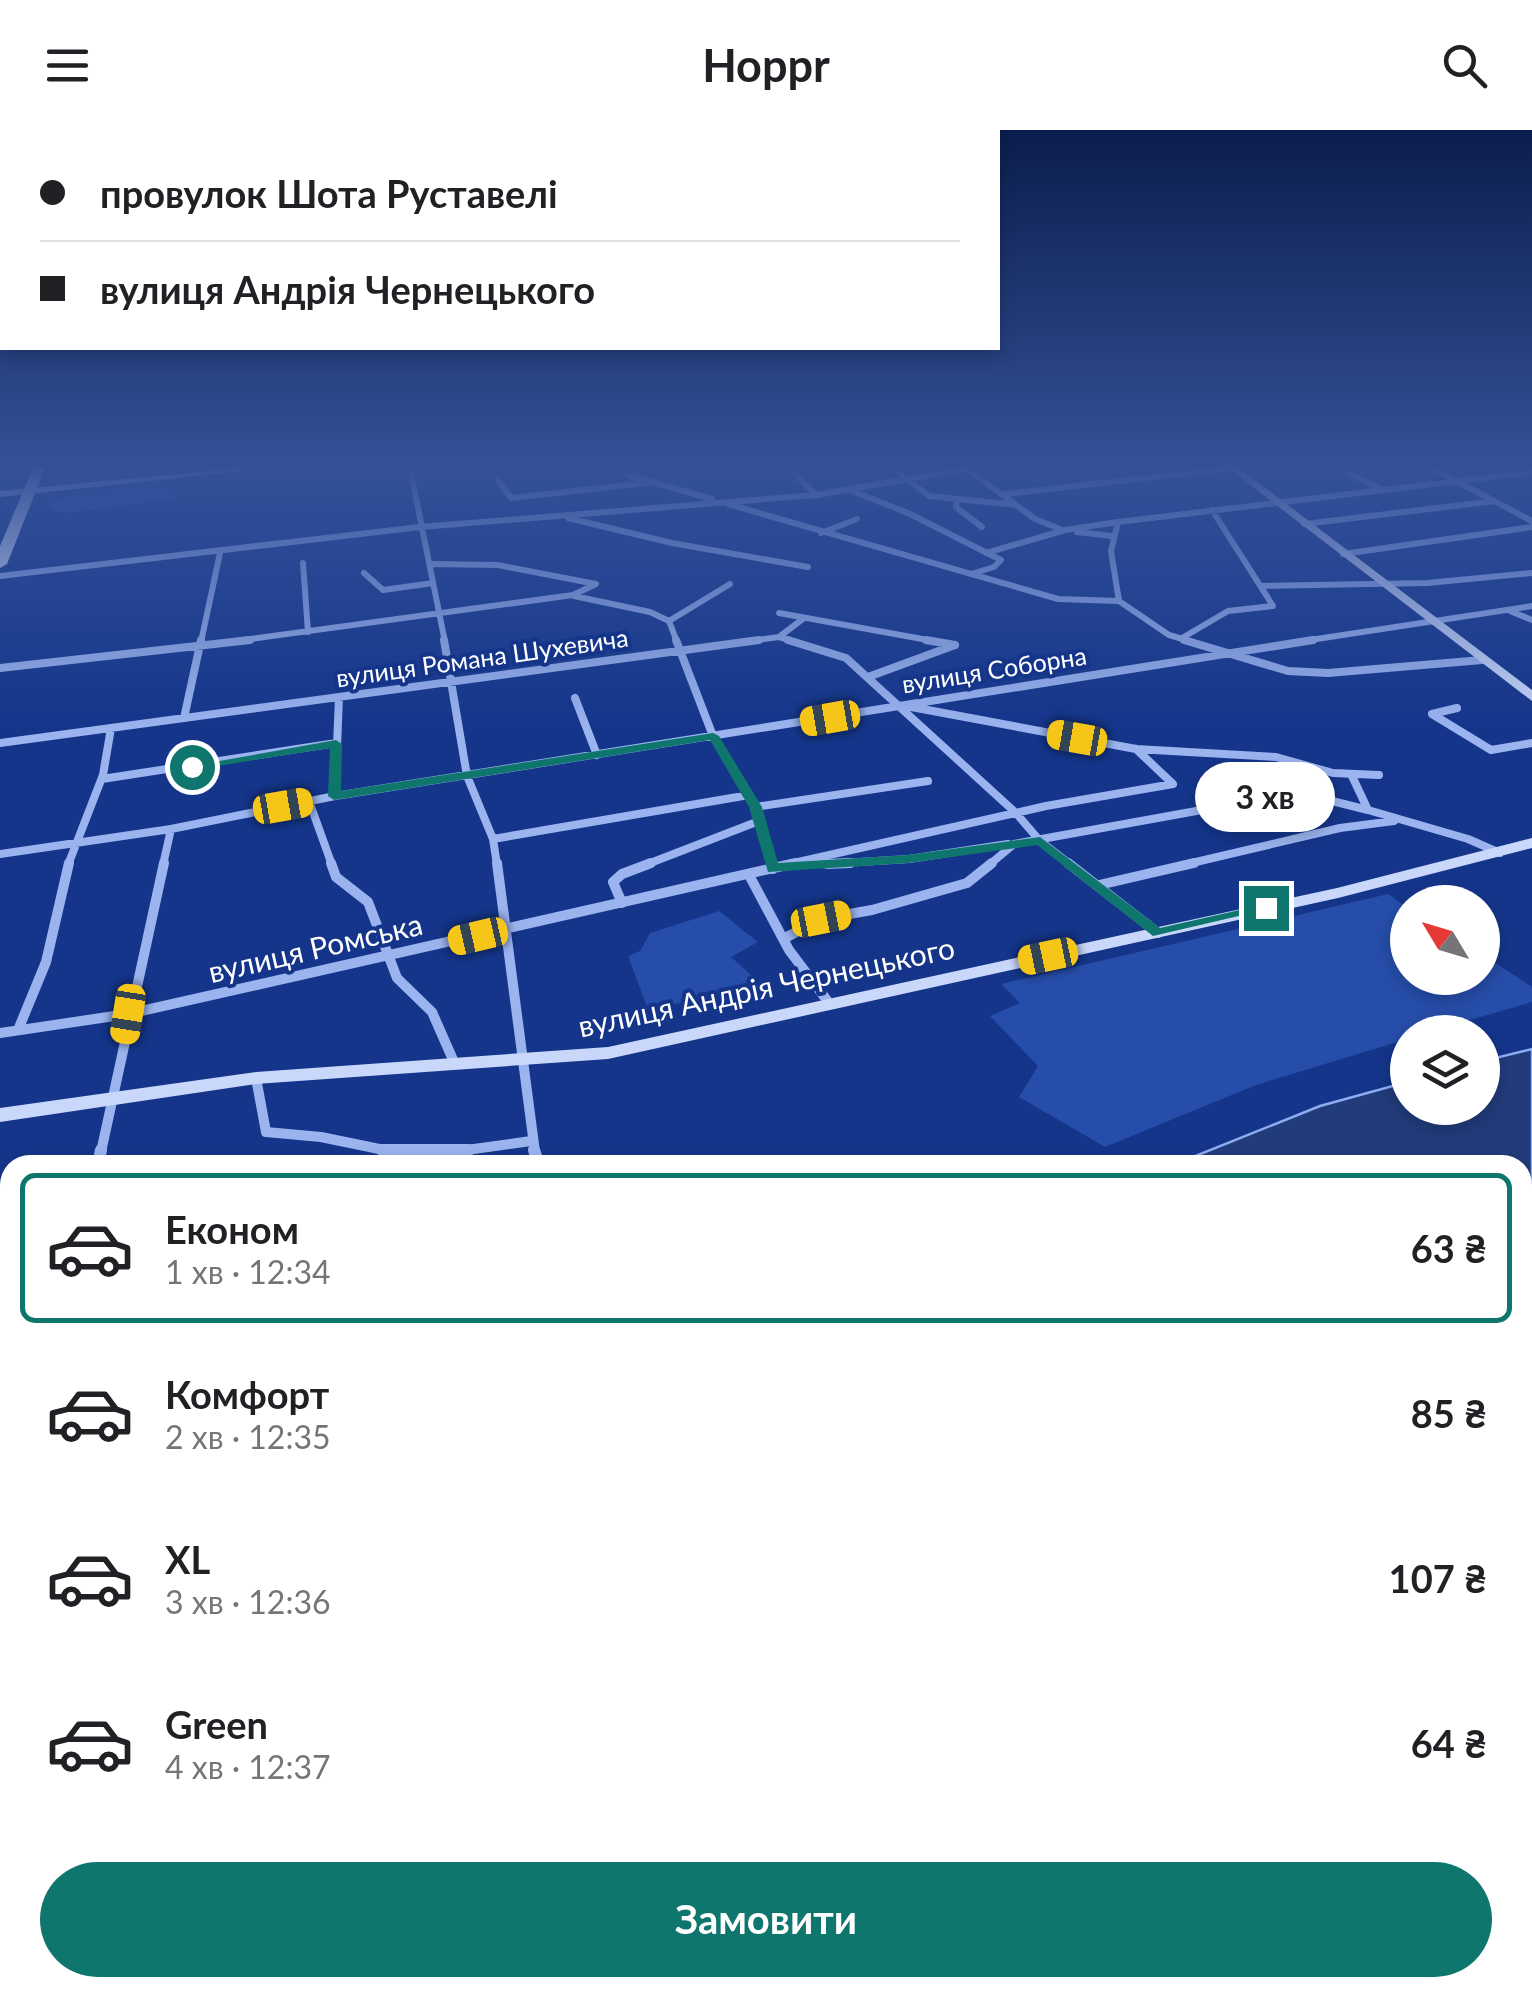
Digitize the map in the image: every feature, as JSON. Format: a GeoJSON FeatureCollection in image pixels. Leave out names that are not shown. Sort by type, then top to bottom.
{"type":"FeatureCollection","features":[{"type":"Feature","properties":{"kind":"street"},"geometry":{"type":"LineString","coordinates":[[0,576],[200,555]]}},
{"type":"Feature","properties":{"kind":"street"},"geometry":{"type":"LineString","coordinates":[[184,718],[220,555]]}},
{"type":"Feature","properties":{"kind":"street"},"geometry":{"type":"LineString","coordinates":[[429,555],[467,776],[493,839],[536,1155]]}},
{"type":"Feature","properties":{"kind":"street"},"geometry":{"type":"LineString","coordinates":[[740,555],[808,567]]}},
{"type":"Feature","properties":{"kind":"street"},"geometry":{"type":"LineString","coordinates":[[901,555],[1058,599],[1120,600],[1158,629],[1302,673],[1482,660]]}},
{"type":"Feature","properties":{"kind":"street"},"geometry":{"type":"LineString","coordinates":[[970,574],[1001,562],[991,555]]}},
{"type":"Feature","properties":{"kind":"street"},"geometry":{"type":"LineString","coordinates":[[1111,555],[1120,600]]}},
{"type":"Feature","properties":{"kind":"street"},"geometry":{"type":"LineString","coordinates":[[1182,638],[1228,612],[1272,608],[1262,586],[1250,576],[1238,555]]}},
{"type":"Feature","properties":{"kind":"street"},"geometry":{"type":"LineString","coordinates":[[1343,555],[1532,697]]}},
{"type":"Feature","properties":{"kind":"street"},"geometry":{"type":"LineString","coordinates":[[303,563],[308,632]]}},
{"type":"Feature","properties":{"kind":"street"},"geometry":{"type":"LineString","coordinates":[[0,668],[308,632],[573,595],[596,584],[482,564],[432,564]]}},
{"type":"Feature","properties":{"kind":"street"},"geometry":{"type":"LineString","coordinates":[[364,573],[383,590],[433,583]]}},
{"type":"Feature","properties":{"kind":"street"},"geometry":{"type":"LineString","coordinates":[[1262,586],[1383,585],[1532,573]]}},
{"type":"Feature","properties":{"kind":"street"},"geometry":{"type":"LineString","coordinates":[[669,621],[730,584]]}},
{"type":"Feature","properties":{"kind":"street"},"geometry":{"type":"LineString","coordinates":[[573,595],[650,612],[669,621],[713,736],[755,807],[773,869]]}},
{"type":"Feature","properties":{"kind":"street","name":"вулиця Соборна"},"geometry":{"type":"LineString","coordinates":[[0,854],[171,828],[334,796],[1532,606]]}},
{"type":"Feature","properties":{"kind":"street"},"geometry":{"type":"LineString","coordinates":[[1505,610],[1532,620]]}},
{"type":"Feature","properties":{"kind":"street"},"geometry":{"type":"LineString","coordinates":[[778,613],[955,645],[868,676]]}},
{"type":"Feature","properties":{"kind":"street"},"geometry":{"type":"LineString","coordinates":[[778,637],[804,618]]}},
{"type":"Feature","properties":{"kind":"street","name":"вулиця Романа Шухевича"},"geometry":{"type":"LineString","coordinates":[[0,742],[778,637],[840,653],[1016,813],[1040,841],[1158,932]]}},
{"type":"Feature","properties":{"kind":"street"},"geometry":{"type":"LineString","coordinates":[[334,796],[339,697]]}},
{"type":"Feature","properties":{"kind":"street"},"geometry":{"type":"LineString","coordinates":[[575,698],[596,755]]}},
{"type":"Feature","properties":{"kind":"street"},"geometry":{"type":"LineString","coordinates":[[900,705],[1136,749],[1276,757],[1352,776],[1380,775]]}},
{"type":"Feature","properties":{"kind":"street"},"geometry":{"type":"LineString","coordinates":[[1457,708],[1432,714],[1490,750],[1532,743]]}},
{"type":"Feature","properties":{"kind":"street"},"geometry":{"type":"LineString","coordinates":[[18,1030],[38,998],[74,844],[102,780],[111,728]]}},
{"type":"Feature","properties":{"kind":"street"},"geometry":{"type":"LineString","coordinates":[[102,780],[336,744]]}},
{"type":"Feature","properties":{"kind":"street","name":"вулиця Ромська"},"geometry":{"type":"LineString","coordinates":[[0,1034],[128,1014],[1016,813],[1172,784],[1172,779],[1136,749]]}},
{"type":"Feature","properties":{"kind":"street"},"geometry":{"type":"LineString","coordinates":[[1352,776],[1368,810]]}},
{"type":"Feature","properties":{"kind":"street"},"geometry":{"type":"LineString","coordinates":[[755,807],[928,781]]}},
{"type":"Feature","properties":{"kind":"street"},"geometry":{"type":"LineString","coordinates":[[493,839],[749,795]]}},
{"type":"Feature","properties":{"kind":"street"},"geometry":{"type":"LineString","coordinates":[[790,864],[908,859],[1040,841],[1224,806],[1324,799],[1394,821],[1456,834],[1500,853]]}},
{"type":"Feature","properties":{"kind":"street"},"geometry":{"type":"LineString","coordinates":[[309,801],[336,878],[368,902],[397,978],[432,1012],[454,1062]]}},
{"type":"Feature","properties":{"kind":"street"},"geometry":{"type":"LineString","coordinates":[[622,903],[613,882],[622,874],[760,821]]}},
{"type":"Feature","properties":{"kind":"street"},"geometry":{"type":"LineString","coordinates":[[1099,885],[1340,828],[1394,821]]}},
{"type":"Feature","properties":{"kind":"street"},"geometry":{"type":"LineString","coordinates":[[101,1155],[171,828]]}},
{"type":"Feature","properties":{"kind":"street","name":"вулиця Андрія Чернецького"},"geometry":{"type":"LineString","coordinates":[[0,1114],[256,1078],[454,1062],[568,1058],[637,1048],[829,1002],[1158,932],[1532,843]]}},
{"type":"Feature","properties":{"kind":"street"},"geometry":{"type":"LineString","coordinates":[[784,940],[821,919],[872,910],[967,883],[1014,844]]}},
{"type":"Feature","properties":{"kind":"street"},"geometry":{"type":"LineString","coordinates":[[749,874],[784,940],[829,1002]]}},
{"type":"Feature","properties":{"kind":"street"},"geometry":{"type":"LineString","coordinates":[[256,1078],[266,1132],[321,1137],[389,1151],[452,1152],[531,1141]]}},
{"type":"Feature","properties":{"kind":"shaded area"},"geometry":{"type":"Polygon","coordinates":[[[1388,894],[1390,995],[1500,995],[1500,966],[1532,987],[1532,1002],[1487,1015],[1390,1015],[1390,1044],[1256,1085],[1105,1147],[1019,1097],[1038,1066],[990,1016],[1020,1003],[1001,984],[1388,894]]]}},
{"type":"Feature","properties":{"kind":"shaded area"},"geometry":{"type":"Polygon","coordinates":[[[719,911],[758,942],[731,957],[759,982],[672,1005],[647,1007],[628,956],[640,951],[650,933],[719,911]]]}},
{"type":"Feature","properties":{"kind":"shaded area"},"geometry":{"type":"Polygon","coordinates":[[[1532,1049],[1532,1155],[1198,1155],[1320,1106],[1390,1087],[1390,1125],[1500,1125],[1500,1057],[1532,1049]]]}},
{"type":"Feature","properties":{"kind":"route"},"geometry":{"type":"LineString","coordinates":[[192,767],[336,744],[334,796],[713,736],[755,807],[773,869],[790,864],[908,859],[1040,841],[1158,932],[1266,908]]}}]}
